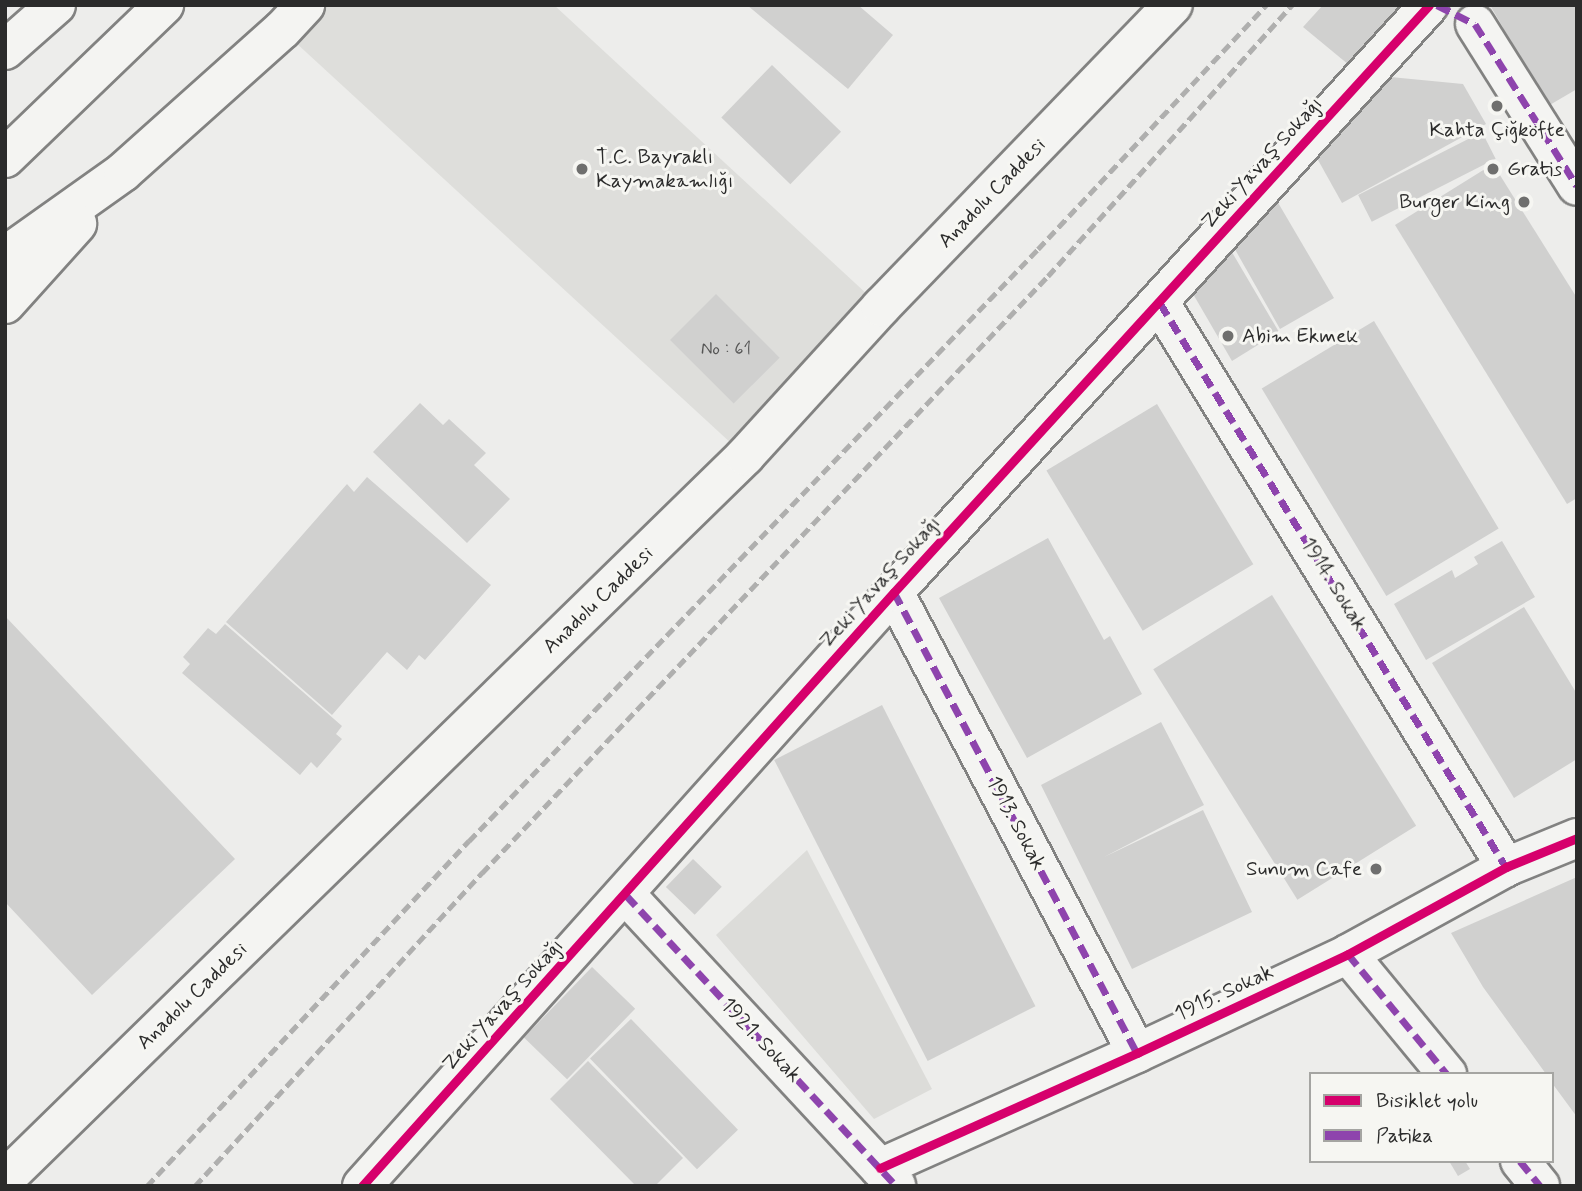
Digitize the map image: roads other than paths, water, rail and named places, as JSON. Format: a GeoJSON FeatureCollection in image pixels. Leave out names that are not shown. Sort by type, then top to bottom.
{"type":"FeatureCollection","features":[{"type":"Feature","properties":{"kind":"main road"},"geometry":{"type":"LineString","coordinates":[[5,50],[56,5]]}},
{"type":"Feature","properties":{"kind":"main road"},"geometry":{"type":"LineString","coordinates":[[5,158],[164,5]]}},
{"type":"Feature","properties":{"kind":"main road"},"geometry":{"type":"LineString","coordinates":[[5,256],[123,172],[282,30],[305,5]]}},
{"type":"Feature","properties":{"kind":"main road","name":"Anadolu Caddesi"},"geometry":{"type":"LineString","coordinates":[[5,1179],[745,456],[881,307],[1174,5]]}},
{"type":"Feature","properties":{"kind":"main road","name":"Zeki Yavaş Sokağı"},"geometry":{"type":"LineString","coordinates":[[362,1186],[626,895],[894,592],[1429,5]]}},
{"type":"Feature","properties":{"kind":"main road"},"geometry":{"type":"LineString","coordinates":[[1475,24],[1577,186]]}},
{"type":"Feature","properties":{"kind":"main road"},"geometry":{"type":"LineString","coordinates":[[5,304],[123,172]]}},
{"type":"Feature","properties":{"kind":"main road","name":"1914. Sokak"},"geometry":{"type":"LineString","coordinates":[[1160,303],[1506,867]]}},
{"type":"Feature","properties":{"kind":"main road","name":"1913. Sokak"},"geometry":{"type":"LineString","coordinates":[[894,592],[1137,1054]]}},
{"type":"Feature","properties":{"kind":"main road","name":"1915. Sokak"},"geometry":{"type":"LineString","coordinates":[[888,1177],[1348,954],[1506,867],[1577,838]]}},
{"type":"Feature","properties":{"kind":"main road","name":"1921. Sokak"},"geometry":{"type":"LineString","coordinates":[[626,895],[888,1177]]}},
{"type":"Feature","properties":{"kind":"main road"},"geometry":{"type":"LineString","coordinates":[[1348,954],[1445,1072]]}},
{"type":"Feature","properties":{"kind":"main road"},"geometry":{"type":"LineString","coordinates":[[1522,1163],[1540,1186]]}},
{"type":"Feature","properties":{"kind":"railway"},"geometry":{"type":"LineString","coordinates":[[147,1186],[469,841],[1038,249],[1266,5]]}},
{"type":"Feature","properties":{"kind":"railway"},"geometry":{"type":"LineString","coordinates":[[195,1186],[482,873],[1048,276],[1292,5]]}},
{"type":"Feature","properties":{"kind":"place","name":"Kahta Çiğköfte"},"geometry":{"type":"Point","coordinates":[1497,106]}},
{"type":"Feature","properties":{"kind":"place","name":"T.C. Bayraklı Kaymakamlığı"},"geometry":{"type":"Point","coordinates":[582,169]}},
{"type":"Feature","properties":{"kind":"place","name":"Gratis"},"geometry":{"type":"Point","coordinates":[1493,169]}},
{"type":"Feature","properties":{"kind":"place","name":"Burger King"},"geometry":{"type":"Point","coordinates":[1524,202]}},
{"type":"Feature","properties":{"kind":"place","name":"Abim Ekmek"},"geometry":{"type":"Point","coordinates":[1228,336]}},
{"type":"Feature","properties":{"kind":"place","name":"Sunum Cafe"},"geometry":{"type":"Point","coordinates":[1376,869]}}]}
